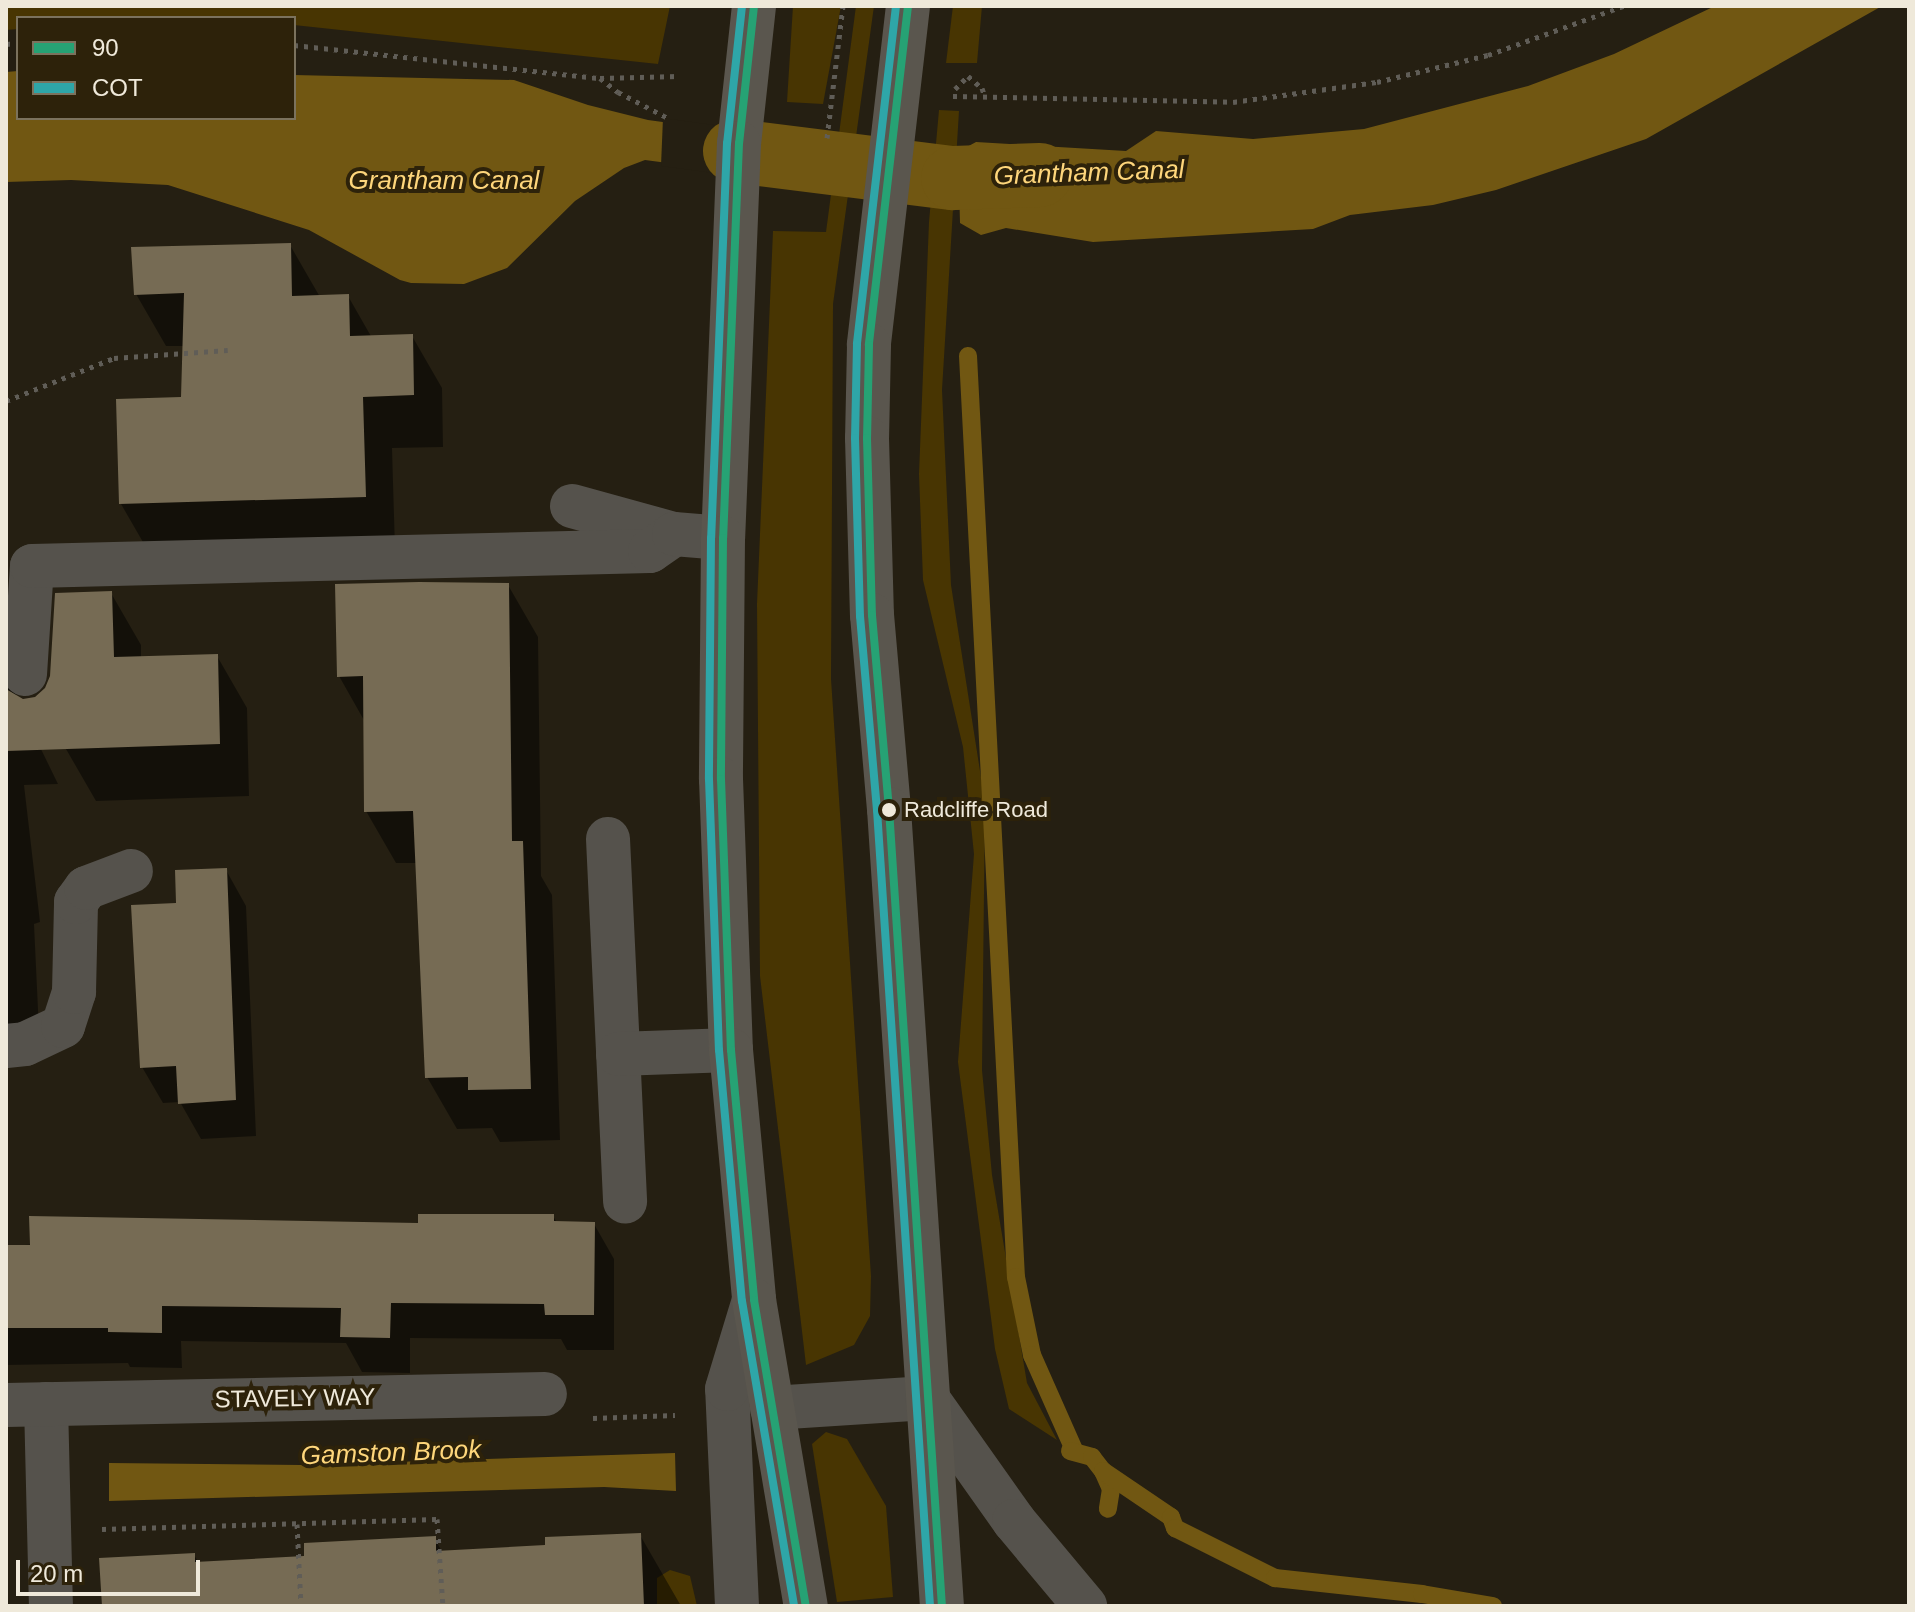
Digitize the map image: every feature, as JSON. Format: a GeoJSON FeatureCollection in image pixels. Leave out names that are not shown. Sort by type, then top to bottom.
{"type":"FeatureCollection","features":[{"type":"Feature","properties":{"kind":"highway"},"geometry":{"type":"LineString","coordinates":[[754,6],[739,143],[723,538],[721,779],[731,1050],[754,1300],[806,1606]]}},
{"type":"Feature","properties":{"kind":"highway"},"geometry":{"type":"LineString","coordinates":[[908,6],[869,345],[872,615],[889,809],[942,1606]]}},
{"type":"Feature","properties":{"kind":"street"},"geometry":{"type":"LineString","coordinates":[[572,506],[674,534],[723,538]]}},
{"type":"Feature","properties":{"kind":"street"},"geometry":{"type":"LineString","coordinates":[[25,674],[32,566],[650,551],[674,534]]}},
{"type":"Feature","properties":{"kind":"street"},"geometry":{"type":"LineString","coordinates":[[608,839],[625,1202]]}},
{"type":"Feature","properties":{"kind":"street"},"geometry":{"type":"LineString","coordinates":[[6,1046],[25,1044],[63,1026],[74,992],[76,902],[86,888],[131,871]]}},
{"type":"Feature","properties":{"kind":"street"},"geometry":{"type":"LineString","coordinates":[[618,1054],[731,1050]]}},
{"type":"Feature","properties":{"kind":"street"},"geometry":{"type":"LineString","coordinates":[[737,1606],[727,1389],[754,1300]]}},
{"type":"Feature","properties":{"kind":"street","name":"STAVELY WAY"},"geometry":{"type":"LineString","coordinates":[[51,1606],[49,1531],[26,1404],[545,1394]]}},
{"type":"Feature","properties":{"kind":"street"},"geometry":{"type":"LineString","coordinates":[[772,1408],[927,1398],[1022,1531],[1085,1606]]}},
{"type":"Feature","properties":{"kind":"path"},"geometry":{"type":"LineString","coordinates":[[827,138],[843,6]]}},
{"type":"Feature","properties":{"kind":"path"},"geometry":{"type":"LineString","coordinates":[[985,97],[982,88],[968,76],[949,95],[985,97],[1233,102],[1377,82],[1488,55],[1623,6]]}},
{"type":"Feature","properties":{"kind":"path"},"geometry":{"type":"LineString","coordinates":[[296,45],[600,78],[679,76]]}},
{"type":"Feature","properties":{"kind":"path"},"geometry":{"type":"LineString","coordinates":[[600,78],[630,99],[668,118]]}},
{"type":"Feature","properties":{"kind":"path"},"geometry":{"type":"LineString","coordinates":[[6,401],[114,358],[228,350]]}},
{"type":"Feature","properties":{"kind":"path"},"geometry":{"type":"LineString","coordinates":[[545,1394],[575,1419],[677,1415]]}},
{"type":"Feature","properties":{"kind":"path"},"geometry":{"type":"LineString","coordinates":[[49,1531],[437,1519],[443,1606]]}},
{"type":"Feature","properties":{"kind":"path"},"geometry":{"type":"LineString","coordinates":[[297,1524],[301,1606]]}},
{"type":"Feature","properties":{"kind":"shaded area"},"geometry":{"type":"Polygon","coordinates":[[[6,6],[670,6],[658,64],[296,25],[296,16],[16,16],[16,29],[6,30],[6,6]]]}},
{"type":"Feature","properties":{"kind":"shaded area"},"geometry":{"type":"Polygon","coordinates":[[[793,6],[841,6],[823,104],[787,102],[793,6]]]}},
{"type":"Feature","properties":{"kind":"shaded area"},"geometry":{"type":"Polygon","coordinates":[[[856,6],[874,6],[833,304],[831,679],[871,1276],[870,1316],[854,1345],[806,1365],[760,976],[757,604],[773,231],[826,232],[856,6]]]}},
{"type":"Feature","properties":{"kind":"shaded area"},"geometry":{"type":"Polygon","coordinates":[[[953,6],[982,6],[977,63],[946,63],[953,6]]]}},
{"type":"Feature","properties":{"kind":"shaded area"},"geometry":{"type":"Polygon","coordinates":[[[939,110],[959,111],[942,390],[951,585],[985,803],[982,1070],[992,1175],[1027,1383],[1057,1440],[1009,1409],[995,1349],[958,1062],[974,854],[963,747],[923,580],[919,474],[929,222],[939,110]]]}},
{"type":"Feature","properties":{"kind":"shaded area"},"geometry":{"type":"Polygon","coordinates":[[[826,1432],[847,1439],[886,1506],[893,1597],[837,1602],[812,1444],[826,1432]]]}},
{"type":"Feature","properties":{"kind":"shaded area"},"geometry":{"type":"Polygon","coordinates":[[[670,1570],[690,1576],[697,1606],[657,1606],[657,1578],[670,1570]]]}},
{"type":"Feature","properties":{"kind":"water","name":"Grantham Canal"},"geometry":{"type":"Polygon","coordinates":[[[1715,6],[1882,6],[1646,139],[1496,190],[1433,205],[1350,215],[1313,229],[1093,242],[1006,228],[981,235],[960,223],[959,184],[953,178],[954,154],[976,142],[1126,151],[1156,131],[1253,139],[1364,129],[1528,86],[1614,54],[1715,6]]]}},
{"type":"Feature","properties":{"kind":"water","name":"Grantham Canal"},"geometry":{"type":"Polygon","coordinates":[[[16,71],[16,120],[296,120],[296,75],[514,80],[588,105],[648,120],[825,144],[820,183],[645,160],[624,168],[575,201],[507,268],[464,284],[411,283],[400,280],[309,230],[168,185],[71,180],[6,182],[6,72],[16,71]]]}},
{"type":"Feature","properties":{"kind":"water"},"geometry":{"type":"Polygon","coordinates":[[[675,1453],[676,1491],[604,1487],[109,1501],[109,1463],[301,1465],[675,1453]]]}},
{"type":"Feature","properties":{"kind":"pier"},"geometry":{"type":"Polygon","coordinates":[[[663,118],[779,134],[775,181],[661,166],[663,118]]]}},
{"type":"Feature","properties":{"kind":"building"},"geometry":{"type":"Polygon","coordinates":[[[291,243],[292,296],[349,294],[350,336],[413,334],[414,395],[363,397],[366,497],[119,504],[116,399],[181,397],[184,293],[134,295],[131,247],[291,243]]]}},
{"type":"Feature","properties":{"kind":"building"},"geometry":{"type":"Polygon","coordinates":[[[509,583],[512,841],[523,841],[531,1089],[468,1090],[468,1077],[425,1078],[413,811],[364,812],[363,676],[337,677],[335,584],[509,583]]]}},
{"type":"Feature","properties":{"kind":"building"},"geometry":{"type":"Polygon","coordinates":[[[112,591],[114,657],[218,654],[220,744],[6,751],[6,689],[23,699],[35,697],[45,688],[50,676],[55,593],[112,591]]]}},
{"type":"Feature","properties":{"kind":"building"},"geometry":{"type":"Polygon","coordinates":[[[227,868],[236,1100],[178,1104],[176,1066],[140,1068],[131,905],[176,903],[175,870],[227,868]]]}},
{"type":"Feature","properties":{"kind":"building"},"geometry":{"type":"Polygon","coordinates":[[[418,1214],[554,1214],[554,1221],[595,1222],[594,1315],[545,1315],[544,1304],[391,1303],[390,1338],[340,1337],[341,1308],[162,1306],[162,1333],[108,1332],[108,1328],[6,1328],[6,1245],[30,1245],[29,1216],[418,1223],[418,1214]]]}},
{"type":"Feature","properties":{"kind":"building"},"geometry":{"type":"Polygon","coordinates":[[[641,1533],[644,1606],[102,1606],[99,1558],[195,1553],[195,1562],[304,1556],[304,1543],[436,1536],[436,1551],[545,1545],[545,1537],[641,1533]]]}},
{"type":"Feature","properties":{"kind":"waterway","name":"Grantham Canal"},"geometry":{"type":"LineString","coordinates":[[735,151],[953,178],[1040,175]]}},
{"type":"Feature","properties":{"kind":"waterway"},"geometry":{"type":"LineString","coordinates":[[968,356],[1016,1277],[1032,1355],[1075,1452]]}},
{"type":"Feature","properties":{"kind":"waterway","name":"Gamston Brook"},"geometry":{"type":"LineString","coordinates":[[1070,1451],[1092,1457],[1103,1471],[1111,1489],[1108,1509]]}},
{"type":"Feature","properties":{"kind":"waterway"},"geometry":{"type":"LineString","coordinates":[[1103,1471],[1171,1517],[1175,1528],[1275,1578],[1422,1594],[1493,1606]]}},
{"type":"Feature","properties":{"kind":"transit line","name":"COT"},"geometry":{"type":"LineString","coordinates":[[742,6],[727,143],[711,538],[709,779],[719,1050],[742,1301],[794,1606]]}},
{"type":"Feature","properties":{"kind":"transit line","name":"90"},"geometry":{"type":"LineString","coordinates":[[754,6],[739,143],[723,538],[721,779],[731,1050],[754,1300],[806,1606]]}},
{"type":"Feature","properties":{"kind":"transit line","name":"COT"},"geometry":{"type":"LineString","coordinates":[[896,6],[857,344],[855,438],[860,616],[877,810],[930,1606]]}},
{"type":"Feature","properties":{"kind":"transit line","name":"90"},"geometry":{"type":"LineString","coordinates":[[908,6],[869,345],[867,438],[872,615],[889,809],[942,1606]]}},
{"type":"Feature","properties":{"kind":"place","name":"Radcliffe Road"},"geometry":{"type":"Point","coordinates":[889,810]}}]}
